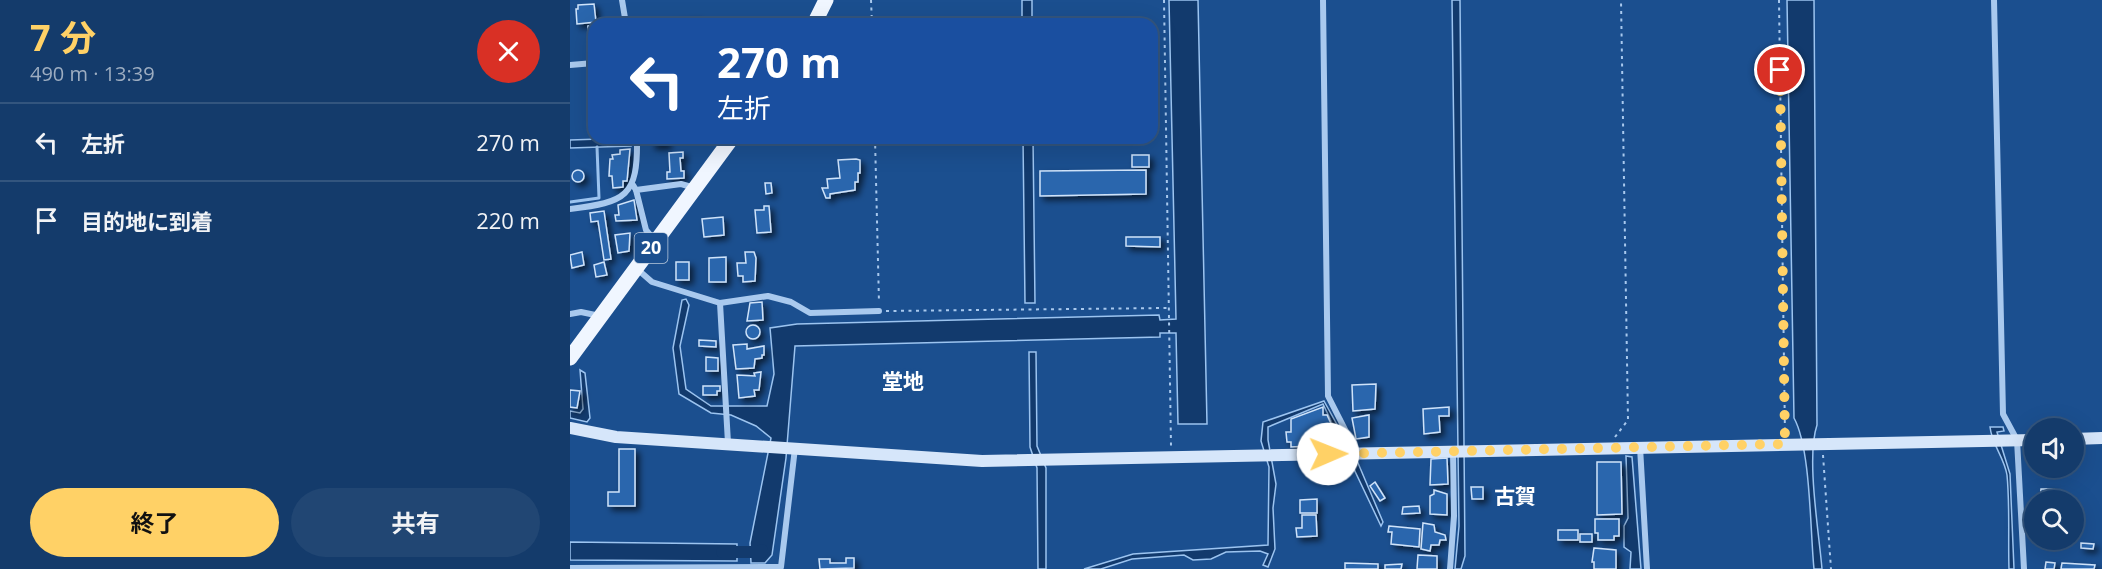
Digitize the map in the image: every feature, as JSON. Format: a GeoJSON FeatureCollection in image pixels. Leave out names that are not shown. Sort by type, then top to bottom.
{"type":"FeatureCollection","features":[{"type":"Feature","properties":{"kind":"main road"},"geometry":{"type":"LineString","coordinates":[[817,18],[826,0]]}},
{"type":"Feature","properties":{"kind":"main road","name":"20"},"geometry":{"type":"LineString","coordinates":[[570,358],[728,144]]}},
{"type":"Feature","properties":{"kind":"street"},"geometry":{"type":"LineString","coordinates":[[622,0],[625,18]]}},
{"type":"Feature","properties":{"kind":"street"},"geometry":{"type":"LineString","coordinates":[[1323,0],[1328,396],[1352,453]]}},
{"type":"Feature","properties":{"kind":"street"},"geometry":{"type":"LineString","coordinates":[[1994,0],[2002,414],[2011,440],[2024,569]]}},
{"type":"Feature","properties":{"kind":"street"},"geometry":{"type":"LineString","coordinates":[[570,65],[588,64]]}},
{"type":"Feature","properties":{"kind":"street"},"geometry":{"type":"LineString","coordinates":[[637,144],[634,188],[646,230],[656,242]]}},
{"type":"Feature","properties":{"kind":"street"},"geometry":{"type":"LineString","coordinates":[[570,209],[607,205],[634,188],[681,184],[695,188]]}},
{"type":"Feature","properties":{"kind":"street"},"geometry":{"type":"LineString","coordinates":[[636,268],[652,282],[720,303],[768,296],[791,302],[810,313],[879,311]]}},
{"type":"Feature","properties":{"kind":"street"},"geometry":{"type":"LineString","coordinates":[[720,303],[728,443]]}},
{"type":"Feature","properties":{"kind":"street"},"geometry":{"type":"LineString","coordinates":[[570,314],[581,312],[601,316]]}},
{"type":"Feature","properties":{"kind":"street"},"geometry":{"type":"LineString","coordinates":[[570,428],[616,437],[982,461],[2024,440]]}},
{"type":"Feature","properties":{"kind":"street"},"geometry":{"type":"LineString","coordinates":[[2084,439],[2102,438]]}},
{"type":"Feature","properties":{"kind":"street"},"geometry":{"type":"LineString","coordinates":[[1640,447],[1647,569]]}},
{"type":"Feature","properties":{"kind":"street"},"geometry":{"type":"LineString","coordinates":[[570,568],[782,567],[792,448]]}},
{"type":"Feature","properties":{"kind":"street"},"geometry":{"type":"LineString","coordinates":[[1450,569],[1460,451]]}},
{"type":"Feature","properties":{"kind":"path"},"geometry":{"type":"LineString","coordinates":[[871,0],[872,18]]}},
{"type":"Feature","properties":{"kind":"path"},"geometry":{"type":"LineString","coordinates":[[1164,0],[1167,308],[1172,457]]}},
{"type":"Feature","properties":{"kind":"path"},"geometry":{"type":"LineString","coordinates":[[1614,447],[1615,437],[1628,420],[1621,0]]}},
{"type":"Feature","properties":{"kind":"path"},"geometry":{"type":"LineString","coordinates":[[1779,0],[1785,444]]}},
{"type":"Feature","properties":{"kind":"path"},"geometry":{"type":"LineString","coordinates":[[875,144],[879,311],[1167,308]]}},
{"type":"Feature","properties":{"kind":"path"},"geometry":{"type":"LineString","coordinates":[[1819,444],[1831,569]]}},
{"type":"Feature","properties":{"kind":"water"},"geometry":{"type":"Polygon","coordinates":[[[1022,0],[1032,0],[1032,18],[1022,18],[1022,0]]]}},
{"type":"Feature","properties":{"kind":"water"},"geometry":{"type":"Polygon","coordinates":[[[1169,0],[1198,0],[1207,424],[1178,424],[1176,333],[1160,333],[1160,337],[795,346],[786,458],[772,555],[765,563],[751,563],[750,543],[771,438],[756,426],[731,415],[711,413],[679,394],[673,348],[682,300],[686,299],[689,305],[680,346],[686,389],[711,406],[767,406],[774,374],[770,328],[797,324],[1159,315],[1160,320],[1176,319],[1169,0]]]}},
{"type":"Feature","properties":{"kind":"water"},"geometry":{"type":"Polygon","coordinates":[[[1452,0],[1460,0],[1465,556],[1461,569],[1455,569],[1459,526],[1452,0]]]}},
{"type":"Feature","properties":{"kind":"water"},"geometry":{"type":"Polygon","coordinates":[[[1787,0],[1814,0],[1817,425],[1814,439],[1813,475],[1822,569],[1814,569],[1807,469],[1800,432],[1794,418],[1787,0]]]}},
{"type":"Feature","properties":{"kind":"water"},"geometry":{"type":"Polygon","coordinates":[[[588,139],[588,144],[631,144],[631,146],[570,148],[570,140],[588,139]]]}},
{"type":"Feature","properties":{"kind":"water"},"geometry":{"type":"Polygon","coordinates":[[[1023,144],[1033,144],[1035,303],[1025,303],[1023,144]]]}},
{"type":"Feature","properties":{"kind":"water"},"geometry":{"type":"Polygon","coordinates":[[[1029,352],[1036,352],[1037,446],[1046,468],[1046,569],[1038,569],[1037,468],[1030,447],[1029,352]]]}},
{"type":"Feature","properties":{"kind":"water"},"geometry":{"type":"Polygon","coordinates":[[[580,370],[585,373],[590,418],[587,422],[570,418],[570,411],[580,413],[583,409],[580,370]]]}},
{"type":"Feature","properties":{"kind":"water"},"geometry":{"type":"Polygon","coordinates":[[[1324,401],[1358,463],[1383,522],[1381,526],[1323,404],[1268,427],[1268,440],[1276,484],[1273,508],[1275,549],[1268,567],[1263,565],[1268,554],[1260,551],[1226,552],[1211,559],[1193,560],[1184,555],[1132,559],[1101,569],[1084,569],[1133,554],[1268,545],[1269,467],[1261,441],[1263,422],[1324,401]]]}},
{"type":"Feature","properties":{"kind":"water"},"geometry":{"type":"Polygon","coordinates":[[[1990,427],[2003,427],[2004,431],[1997,432],[2010,474],[2014,569],[2009,569],[2007,475],[1990,427]]]}},
{"type":"Feature","properties":{"kind":"water"},"geometry":{"type":"Polygon","coordinates":[[[1626,456],[1632,457],[1641,569],[1630,569],[1631,552],[1624,547],[1624,526],[1628,518],[1626,456]]]}},
{"type":"Feature","properties":{"kind":"water"},"geometry":{"type":"Polygon","coordinates":[[[570,542],[737,544],[737,561],[570,560],[570,542]]]}},
{"type":"Feature","properties":{"kind":"building"},"geometry":{"type":"Polygon","coordinates":[[[594,4],[596,18],[588,18],[588,23],[577,24],[578,5],[594,4]]]}},
{"type":"Feature","properties":{"kind":"building"},"geometry":{"type":"Polygon","coordinates":[[[630,149],[627,181],[623,181],[623,187],[613,188],[612,176],[609,176],[610,159],[613,159],[612,155],[620,154],[620,150],[630,149]]]}},
{"type":"Feature","properties":{"kind":"building"},"geometry":{"type":"Polygon","coordinates":[[[683,152],[683,158],[680,158],[684,178],[667,179],[667,172],[670,172],[669,153],[683,152]]]}},
{"type":"Feature","properties":{"kind":"building"},"geometry":{"type":"Polygon","coordinates":[[[1132,155],[1149,155],[1149,167],[1132,167],[1132,155]]]}},
{"type":"Feature","properties":{"kind":"building"},"geometry":{"type":"Polygon","coordinates":[[[838,160],[860,160],[860,173],[858,173],[858,182],[855,182],[855,190],[830,194],[830,198],[826,198],[822,188],[828,188],[827,179],[840,178],[838,160]]]}},
{"type":"Feature","properties":{"kind":"building"},"geometry":{"type":"Polygon","coordinates":[[[580,170],[584,176],[580,182],[576,182],[572,174],[580,170]]]}},
{"type":"Feature","properties":{"kind":"building"},"geometry":{"type":"Polygon","coordinates":[[[1146,170],[1146,194],[1040,196],[1040,171],[1146,170]]]}},
{"type":"Feature","properties":{"kind":"building"},"geometry":{"type":"Polygon","coordinates":[[[765,183],[771,183],[772,193],[766,194],[765,183]]]}},
{"type":"Feature","properties":{"kind":"building"},"geometry":{"type":"Polygon","coordinates":[[[634,200],[637,220],[616,221],[615,215],[619,215],[618,205],[634,200]]]}},
{"type":"Feature","properties":{"kind":"building"},"geometry":{"type":"Polygon","coordinates":[[[764,206],[769,206],[771,232],[757,233],[755,210],[764,210],[764,206]]]}},
{"type":"Feature","properties":{"kind":"building"},"geometry":{"type":"Polygon","coordinates":[[[604,211],[611,259],[604,260],[598,221],[591,222],[590,213],[604,211]]]}},
{"type":"Feature","properties":{"kind":"building"},"geometry":{"type":"Polygon","coordinates":[[[723,217],[724,235],[704,237],[702,219],[723,217]]]}},
{"type":"Feature","properties":{"kind":"building"},"geometry":{"type":"Polygon","coordinates":[[[630,233],[629,251],[618,253],[615,235],[630,233]]]}},
{"type":"Feature","properties":{"kind":"building"},"geometry":{"type":"Polygon","coordinates":[[[1126,237],[1160,237],[1160,247],[1126,246],[1126,237]]]}},
{"type":"Feature","properties":{"kind":"building"},"geometry":{"type":"Polygon","coordinates":[[[582,252],[584,265],[572,268],[570,255],[582,252]]]}},
{"type":"Feature","properties":{"kind":"building"},"geometry":{"type":"Polygon","coordinates":[[[745,252],[754,252],[755,281],[743,282],[743,276],[738,276],[737,263],[746,263],[745,252]]]}},
{"type":"Feature","properties":{"kind":"building"},"geometry":{"type":"Polygon","coordinates":[[[726,257],[726,282],[709,282],[709,258],[726,257]]]}},
{"type":"Feature","properties":{"kind":"building"},"geometry":{"type":"Polygon","coordinates":[[[604,262],[607,275],[596,277],[594,265],[604,262]]]}},
{"type":"Feature","properties":{"kind":"building"},"geometry":{"type":"Polygon","coordinates":[[[676,262],[689,262],[689,280],[676,280],[676,262]]]}},
{"type":"Feature","properties":{"kind":"building"},"geometry":{"type":"Polygon","coordinates":[[[762,302],[763,320],[747,321],[750,303],[762,302]]]}},
{"type":"Feature","properties":{"kind":"building"},"geometry":{"type":"Polygon","coordinates":[[[750,325],[756,325],[760,332],[756,339],[750,339],[746,335],[746,329],[750,325]]]}},
{"type":"Feature","properties":{"kind":"building"},"geometry":{"type":"Polygon","coordinates":[[[699,340],[716,341],[716,347],[699,346],[699,340]]]}},
{"type":"Feature","properties":{"kind":"building"},"geometry":{"type":"Polygon","coordinates":[[[747,344],[747,349],[764,346],[764,355],[762,358],[755,359],[754,368],[736,369],[733,345],[747,344]]]}},
{"type":"Feature","properties":{"kind":"building"},"geometry":{"type":"Polygon","coordinates":[[[706,357],[718,358],[718,371],[706,371],[706,357]]]}},
{"type":"Feature","properties":{"kind":"building"},"geometry":{"type":"Polygon","coordinates":[[[761,372],[759,390],[754,390],[755,396],[739,398],[737,375],[755,376],[754,373],[761,372]]]}},
{"type":"Feature","properties":{"kind":"building"},"geometry":{"type":"Polygon","coordinates":[[[1376,384],[1375,409],[1353,411],[1352,385],[1376,384]]]}},
{"type":"Feature","properties":{"kind":"building"},"geometry":{"type":"Polygon","coordinates":[[[703,386],[720,386],[720,391],[717,391],[717,395],[703,395],[703,386]]]}},
{"type":"Feature","properties":{"kind":"building"},"geometry":{"type":"Polygon","coordinates":[[[570,390],[580,391],[577,408],[570,407],[570,390]]]}},
{"type":"Feature","properties":{"kind":"building"},"geometry":{"type":"Polygon","coordinates":[[[1323,407],[1323,415],[1327,415],[1338,439],[1325,439],[1325,445],[1291,447],[1291,442],[1287,442],[1286,432],[1291,432],[1291,419],[1323,407]]]}},
{"type":"Feature","properties":{"kind":"building"},"geometry":{"type":"Polygon","coordinates":[[[1449,407],[1449,416],[1439,416],[1440,432],[1424,434],[1423,409],[1449,407]]]}},
{"type":"Feature","properties":{"kind":"building"},"geometry":{"type":"Polygon","coordinates":[[[1369,415],[1369,437],[1356,439],[1352,418],[1369,415]]]}},
{"type":"Feature","properties":{"kind":"building"},"geometry":{"type":"Polygon","coordinates":[[[619,449],[635,449],[635,506],[608,506],[608,492],[619,492],[619,449]]]}},
{"type":"Feature","properties":{"kind":"building"},"geometry":{"type":"Polygon","coordinates":[[[1447,458],[1448,484],[1430,485],[1431,459],[1447,458]]]}},
{"type":"Feature","properties":{"kind":"building"},"geometry":{"type":"Polygon","coordinates":[[[1597,462],[1621,462],[1622,514],[1597,515],[1597,462]]]}},
{"type":"Feature","properties":{"kind":"building"},"geometry":{"type":"Polygon","coordinates":[[[1375,482],[1385,498],[1380,501],[1370,486],[1375,482]]]}},
{"type":"Feature","properties":{"kind":"building"},"geometry":{"type":"Polygon","coordinates":[[[1471,487],[1483,487],[1483,499],[1472,499],[1471,487]]]}},
{"type":"Feature","properties":{"kind":"building"},"geometry":{"type":"Polygon","coordinates":[[[1434,490],[1447,494],[1447,515],[1430,514],[1430,496],[1434,494],[1434,490]]]}},
{"type":"Feature","properties":{"kind":"building"},"geometry":{"type":"Polygon","coordinates":[[[1317,499],[1317,513],[1300,513],[1300,500],[1317,499]]]}},
{"type":"Feature","properties":{"kind":"building"},"geometry":{"type":"Polygon","coordinates":[[[1419,506],[1420,513],[1402,514],[1403,507],[1419,506]]]}},
{"type":"Feature","properties":{"kind":"building"},"geometry":{"type":"Polygon","coordinates":[[[1302,515],[1316,515],[1317,536],[1297,537],[1296,528],[1302,528],[1302,515]]]}},
{"type":"Feature","properties":{"kind":"building"},"geometry":{"type":"Polygon","coordinates":[[[1595,519],[1619,519],[1619,536],[1614,536],[1614,540],[1598,540],[1598,533],[1595,533],[1595,519]]]}},
{"type":"Feature","properties":{"kind":"building"},"geometry":{"type":"Polygon","coordinates":[[[1423,523],[1434,525],[1435,532],[1445,535],[1446,540],[1440,540],[1439,545],[1431,545],[1430,551],[1421,549],[1423,523]]]}},
{"type":"Feature","properties":{"kind":"building"},"geometry":{"type":"Polygon","coordinates":[[[1389,526],[1420,529],[1419,547],[1391,544],[1392,532],[1388,532],[1389,526]]]}},
{"type":"Feature","properties":{"kind":"building"},"geometry":{"type":"Polygon","coordinates":[[[1558,530],[1578,530],[1578,540],[1558,540],[1558,530]]]}},
{"type":"Feature","properties":{"kind":"building"},"geometry":{"type":"Polygon","coordinates":[[[1580,534],[1592,534],[1592,542],[1580,542],[1580,534]]]}},
{"type":"Feature","properties":{"kind":"building"},"geometry":{"type":"Polygon","coordinates":[[[2084,543],[2094,544],[2093,549],[2084,548],[2084,543]]]}},
{"type":"Feature","properties":{"kind":"building"},"geometry":{"type":"Polygon","coordinates":[[[1594,548],[1616,550],[1616,569],[1594,569],[1594,562],[1592,562],[1594,548]]]}},
{"type":"Feature","properties":{"kind":"building"},"geometry":{"type":"Polygon","coordinates":[[[1418,555],[1437,556],[1437,569],[1417,569],[1418,555]]]}},
{"type":"Feature","properties":{"kind":"building"},"geometry":{"type":"Polygon","coordinates":[[[846,558],[854,558],[854,568],[820,569],[819,559],[830,559],[830,563],[846,563],[846,558]]]}},
{"type":"Feature","properties":{"kind":"building"},"geometry":{"type":"Polygon","coordinates":[[[2046,562],[2055,563],[2054,569],[2045,569],[2046,562]]]}},
{"type":"Feature","properties":{"kind":"building"},"geometry":{"type":"Polygon","coordinates":[[[1345,563],[1378,564],[1378,569],[1345,569],[1345,563]]]}},
{"type":"Feature","properties":{"kind":"building"},"geometry":{"type":"Polygon","coordinates":[[[2062,563],[2095,565],[2094,569],[2061,569],[2062,563]]]}},
{"type":"Feature","properties":{"kind":"building"},"geometry":{"type":"Polygon","coordinates":[[[1402,564],[1401,569],[1385,569],[1385,565],[1402,564]]]}},
{"type":"Feature","properties":{"kind":"waterway"},"geometry":{"type":"LineString","coordinates":[[570,202],[599,198],[597,147]]}},
{"type":"Feature","properties":{"kind":"waterway"},"geometry":{"type":"LineString","coordinates":[[722,552],[762,552],[762,550]]}},
{"type":"Feature","properties":{"kind":"district","name":"堂地"},"geometry":{"type":"Point","coordinates":[903,382]}},
{"type":"Feature","properties":{"kind":"district","name":"古賀"},"geometry":{"type":"Point","coordinates":[1515,497]}},
{"type":"Feature","properties":{"kind":"route"},"geometry":{"type":"LineString","coordinates":[[1328,454],[1785,444],[1780,70]]}}]}
